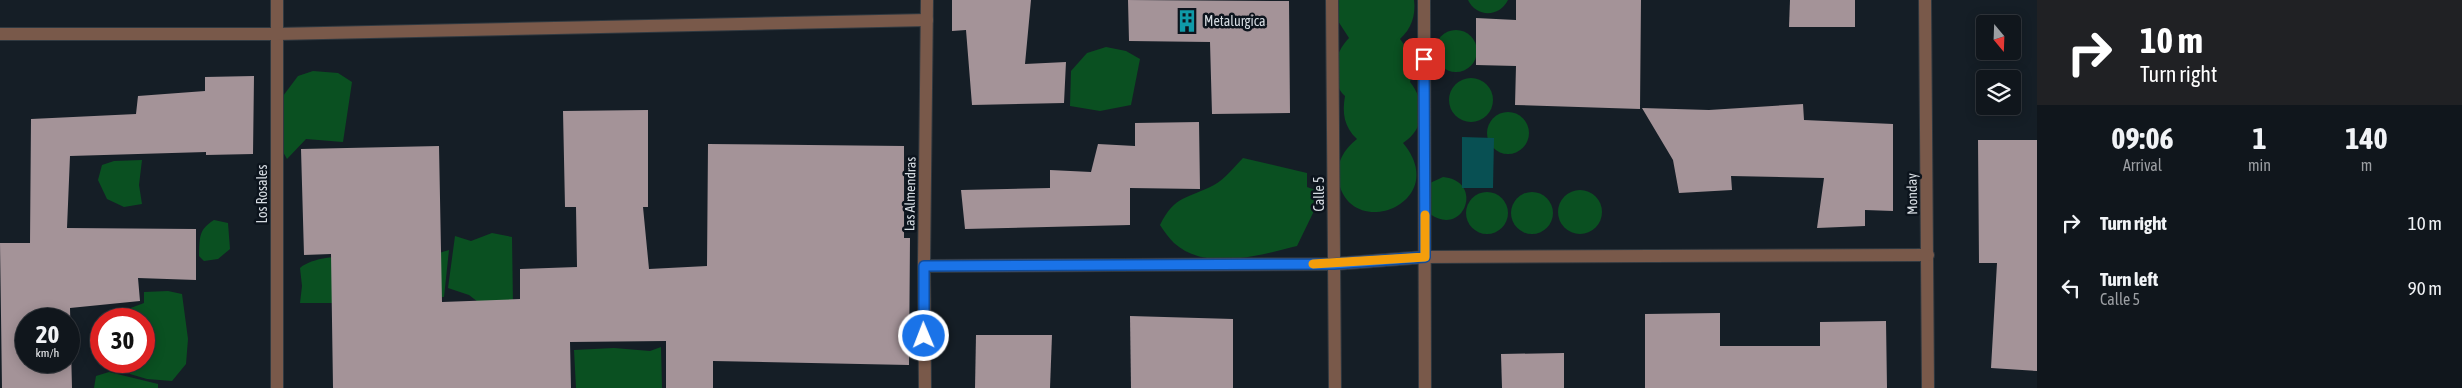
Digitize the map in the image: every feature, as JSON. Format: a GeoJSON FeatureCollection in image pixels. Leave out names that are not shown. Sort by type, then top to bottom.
{"type":"FeatureCollection","features":[{"type":"Feature","properties":{"kind":"street","name":"Los Rosales"},"geometry":{"type":"LineString","coordinates":[[277,0],[277,388]]}},
{"type":"Feature","properties":{"kind":"street","name":"Las Almendras"},"geometry":{"type":"LineString","coordinates":[[925,388],[924,266],[927,0]]}},
{"type":"Feature","properties":{"kind":"street","name":"Calle 5"},"geometry":{"type":"LineString","coordinates":[[1332,0],[1335,388]]}},
{"type":"Feature","properties":{"kind":"street"},"geometry":{"type":"LineString","coordinates":[[1424,0],[1425,388]]}},
{"type":"Feature","properties":{"kind":"street","name":"Monday"},"geometry":{"type":"LineString","coordinates":[[1925,0],[1928,388]]}},
{"type":"Feature","properties":{"kind":"street"},"geometry":{"type":"LineString","coordinates":[[0,34],[277,34],[927,20]]}},
{"type":"Feature","properties":{"kind":"street"},"geometry":{"type":"LineString","coordinates":[[924,266],[1334,264],[1425,257],[1928,255]]}},
{"type":"Feature","properties":{"kind":"green space"},"geometry":{"type":"Polygon","coordinates":[[[1337,0],[1414,0],[1412,22],[1400,39],[1411,59],[1412,76],[1410,82],[1419,98],[1421,106],[1420,122],[1411,137],[1403,143],[1415,164],[1415,183],[1407,198],[1393,208],[1377,212],[1360,209],[1346,199],[1338,179],[1338,167],[1342,157],[1348,147],[1357,139],[1347,125],[1344,114],[1345,96],[1336,82],[1335,67],[1337,59],[1349,38],[1338,21],[1337,0]]]}},
{"type":"Feature","properties":{"kind":"green space"},"geometry":{"type":"Polygon","coordinates":[[[1468,0],[1508,0],[1499,10],[1488,13],[1476,10],[1468,0]]]}},
{"type":"Feature","properties":{"kind":"green space"},"geometry":{"type":"Polygon","coordinates":[[[1460,30],[1468,33],[1474,39],[1477,51],[1474,63],[1468,69],[1452,72],[1444,69],[1438,63],[1435,47],[1438,39],[1444,33],[1460,30]]]}},
{"type":"Feature","properties":{"kind":"green space"},"geometry":{"type":"Polygon","coordinates":[[[1106,47],[1126,51],[1140,59],[1131,105],[1100,111],[1070,106],[1071,71],[1087,53],[1106,47]]]}},
{"type":"Feature","properties":{"kind":"green space"},"geometry":{"type":"Polygon","coordinates":[[[313,71],[338,73],[352,82],[343,142],[306,139],[287,159],[282,150],[283,96],[298,76],[313,71]]]}},
{"type":"Feature","properties":{"kind":"green space"},"geometry":{"type":"Polygon","coordinates":[[[1471,78],[1483,82],[1489,88],[1493,100],[1489,112],[1483,118],[1471,122],[1459,118],[1453,112],[1449,100],[1453,88],[1459,82],[1471,78]]]}},
{"type":"Feature","properties":{"kind":"green space"},"geometry":{"type":"Polygon","coordinates":[[[1512,112],[1520,115],[1526,121],[1529,133],[1526,145],[1520,151],[1504,154],[1496,151],[1490,145],[1487,129],[1490,121],[1496,115],[1512,112]]]}},
{"type":"Feature","properties":{"kind":"green space"},"geometry":{"type":"Polygon","coordinates":[[[1243,158],[1307,173],[1307,187],[1318,191],[1313,213],[1297,246],[1250,257],[1217,259],[1187,252],[1174,243],[1160,225],[1171,208],[1182,199],[1214,185],[1226,176],[1243,158]]]}},
{"type":"Feature","properties":{"kind":"green space"},"geometry":{"type":"Polygon","coordinates":[[[142,160],[139,185],[142,204],[124,207],[107,199],[98,180],[102,165],[114,161],[142,160]]]}},
{"type":"Feature","properties":{"kind":"green space"},"geometry":{"type":"Polygon","coordinates":[[[1443,177],[1456,181],[1463,188],[1466,197],[1465,206],[1460,214],[1452,219],[1442,219],[1430,214],[1430,183],[1443,177]]]}},
{"type":"Feature","properties":{"kind":"green space"},"geometry":{"type":"Polygon","coordinates":[[[1580,190],[1592,194],[1598,200],[1602,212],[1598,224],[1592,230],[1580,234],[1568,230],[1562,224],[1558,212],[1562,200],[1568,194],[1580,190]]]}},
{"type":"Feature","properties":{"kind":"green space"},"geometry":{"type":"Polygon","coordinates":[[[1491,192],[1499,195],[1505,201],[1508,213],[1505,225],[1499,231],[1483,234],[1475,231],[1469,225],[1466,209],[1469,201],[1475,195],[1491,192]]]}},
{"type":"Feature","properties":{"kind":"green space"},"geometry":{"type":"Polygon","coordinates":[[[1536,192],[1544,195],[1550,201],[1553,213],[1550,225],[1544,231],[1528,234],[1520,231],[1514,225],[1511,209],[1514,201],[1520,195],[1536,192]]]}},
{"type":"Feature","properties":{"kind":"green space"},"geometry":{"type":"Polygon","coordinates":[[[214,220],[228,223],[230,249],[218,259],[204,261],[199,256],[201,235],[205,227],[214,220]]]}},
{"type":"Feature","properties":{"kind":"green space"},"geometry":{"type":"Polygon","coordinates":[[[492,233],[512,237],[513,306],[478,302],[469,295],[448,288],[455,236],[471,241],[492,233]]]}},
{"type":"Feature","properties":{"kind":"green space"},"geometry":{"type":"Polygon","coordinates":[[[449,250],[444,297],[341,303],[300,303],[302,286],[300,268],[311,262],[342,256],[430,255],[449,250]]]}},
{"type":"Feature","properties":{"kind":"green space"},"geometry":{"type":"Polygon","coordinates":[[[168,291],[182,294],[188,339],[186,364],[172,381],[147,379],[130,373],[155,373],[155,308],[130,308],[144,303],[144,292],[168,291]]]}},
{"type":"Feature","properties":{"kind":"green space"},"geometry":{"type":"Polygon","coordinates":[[[661,347],[662,388],[576,388],[574,350],[614,348],[650,351],[661,347]]]}},
{"type":"Feature","properties":{"kind":"green space"},"geometry":{"type":"Polygon","coordinates":[[[113,373],[158,384],[158,388],[94,388],[96,376],[113,373]]]}},
{"type":"Feature","properties":{"kind":"shaded area"},"geometry":{"type":"Polygon","coordinates":[[[1462,137],[1494,138],[1493,188],[1462,188],[1462,137]]]}},
{"type":"Feature","properties":{"kind":"building"},"geometry":{"type":"Polygon","coordinates":[[[952,0],[1031,0],[1025,64],[1066,62],[1064,103],[972,105],[966,30],[952,31],[952,0]]]}},
{"type":"Feature","properties":{"kind":"building"},"geometry":{"type":"Polygon","coordinates":[[[1128,0],[1289,1],[1290,113],[1212,114],[1210,42],[1129,41],[1128,0]]]}},
{"type":"Feature","properties":{"kind":"building"},"geometry":{"type":"Polygon","coordinates":[[[1516,0],[1641,0],[1640,109],[1515,105],[1516,66],[1476,65],[1476,18],[1516,20],[1516,0]]]}},
{"type":"Feature","properties":{"kind":"building"},"geometry":{"type":"Polygon","coordinates":[[[1790,0],[1855,0],[1855,27],[1789,27],[1790,0]]]}},
{"type":"Feature","properties":{"kind":"building"},"geometry":{"type":"Polygon","coordinates":[[[254,76],[253,154],[206,155],[206,152],[70,156],[67,228],[196,229],[196,280],[138,278],[140,301],[70,308],[15,308],[15,373],[72,373],[72,388],[2,388],[0,243],[30,243],[31,119],[136,114],[138,96],[205,91],[205,77],[254,76]]]}},
{"type":"Feature","properties":{"kind":"building"},"geometry":{"type":"Polygon","coordinates":[[[1803,104],[1804,120],[1893,124],[1893,211],[1865,210],[1865,226],[1817,228],[1824,178],[1731,176],[1732,190],[1679,193],[1673,160],[1642,108],[1709,110],[1803,104]]]}},
{"type":"Feature","properties":{"kind":"building"},"geometry":{"type":"Polygon","coordinates":[[[648,110],[648,207],[643,207],[649,269],[707,266],[708,144],[904,146],[904,238],[910,238],[909,365],[713,361],[713,388],[666,388],[666,341],[570,342],[571,388],[333,388],[331,254],[304,255],[301,149],[439,146],[442,302],[520,299],[520,269],[577,267],[576,207],[565,207],[563,111],[648,110]]]}},
{"type":"Feature","properties":{"kind":"building"},"geometry":{"type":"Polygon","coordinates":[[[1199,122],[1200,189],[1130,188],[1130,225],[965,229],[961,190],[1050,188],[1050,170],[1091,172],[1098,144],[1135,146],[1135,123],[1199,122]]]}},
{"type":"Feature","properties":{"kind":"building"},"geometry":{"type":"Polygon","coordinates":[[[1978,140],[2037,140],[2037,371],[1991,368],[1997,263],[1979,263],[1978,140]]]}},
{"type":"Feature","properties":{"kind":"building"},"geometry":{"type":"Polygon","coordinates":[[[1720,313],[1720,346],[1820,346],[1820,322],[1886,321],[1887,388],[1645,388],[1645,314],[1720,313]]]}},
{"type":"Feature","properties":{"kind":"building"},"geometry":{"type":"Polygon","coordinates":[[[1130,316],[1233,319],[1233,388],[1131,388],[1130,316]]]}},
{"type":"Feature","properties":{"kind":"building"},"geometry":{"type":"Polygon","coordinates":[[[976,335],[1052,335],[1050,388],[975,388],[976,335]]]}},
{"type":"Feature","properties":{"kind":"building"},"geometry":{"type":"Polygon","coordinates":[[[1564,353],[1564,388],[1502,388],[1501,354],[1564,353]]]}},
{"type":"Feature","properties":{"kind":"slow traffic"},"geometry":{"type":"LineString","coordinates":[[1313,264],[1425,257],[1425,215]]}},
{"type":"Feature","properties":{"kind":"place","name":"Metalurgica"},"geometry":{"type":"Point","coordinates":[1187,21]}},
{"type":"Feature","properties":{"kind":"route"},"geometry":{"type":"LineString","coordinates":[[924,336],[924,266],[1334,264],[1425,257],[1424,59]]}}]}
